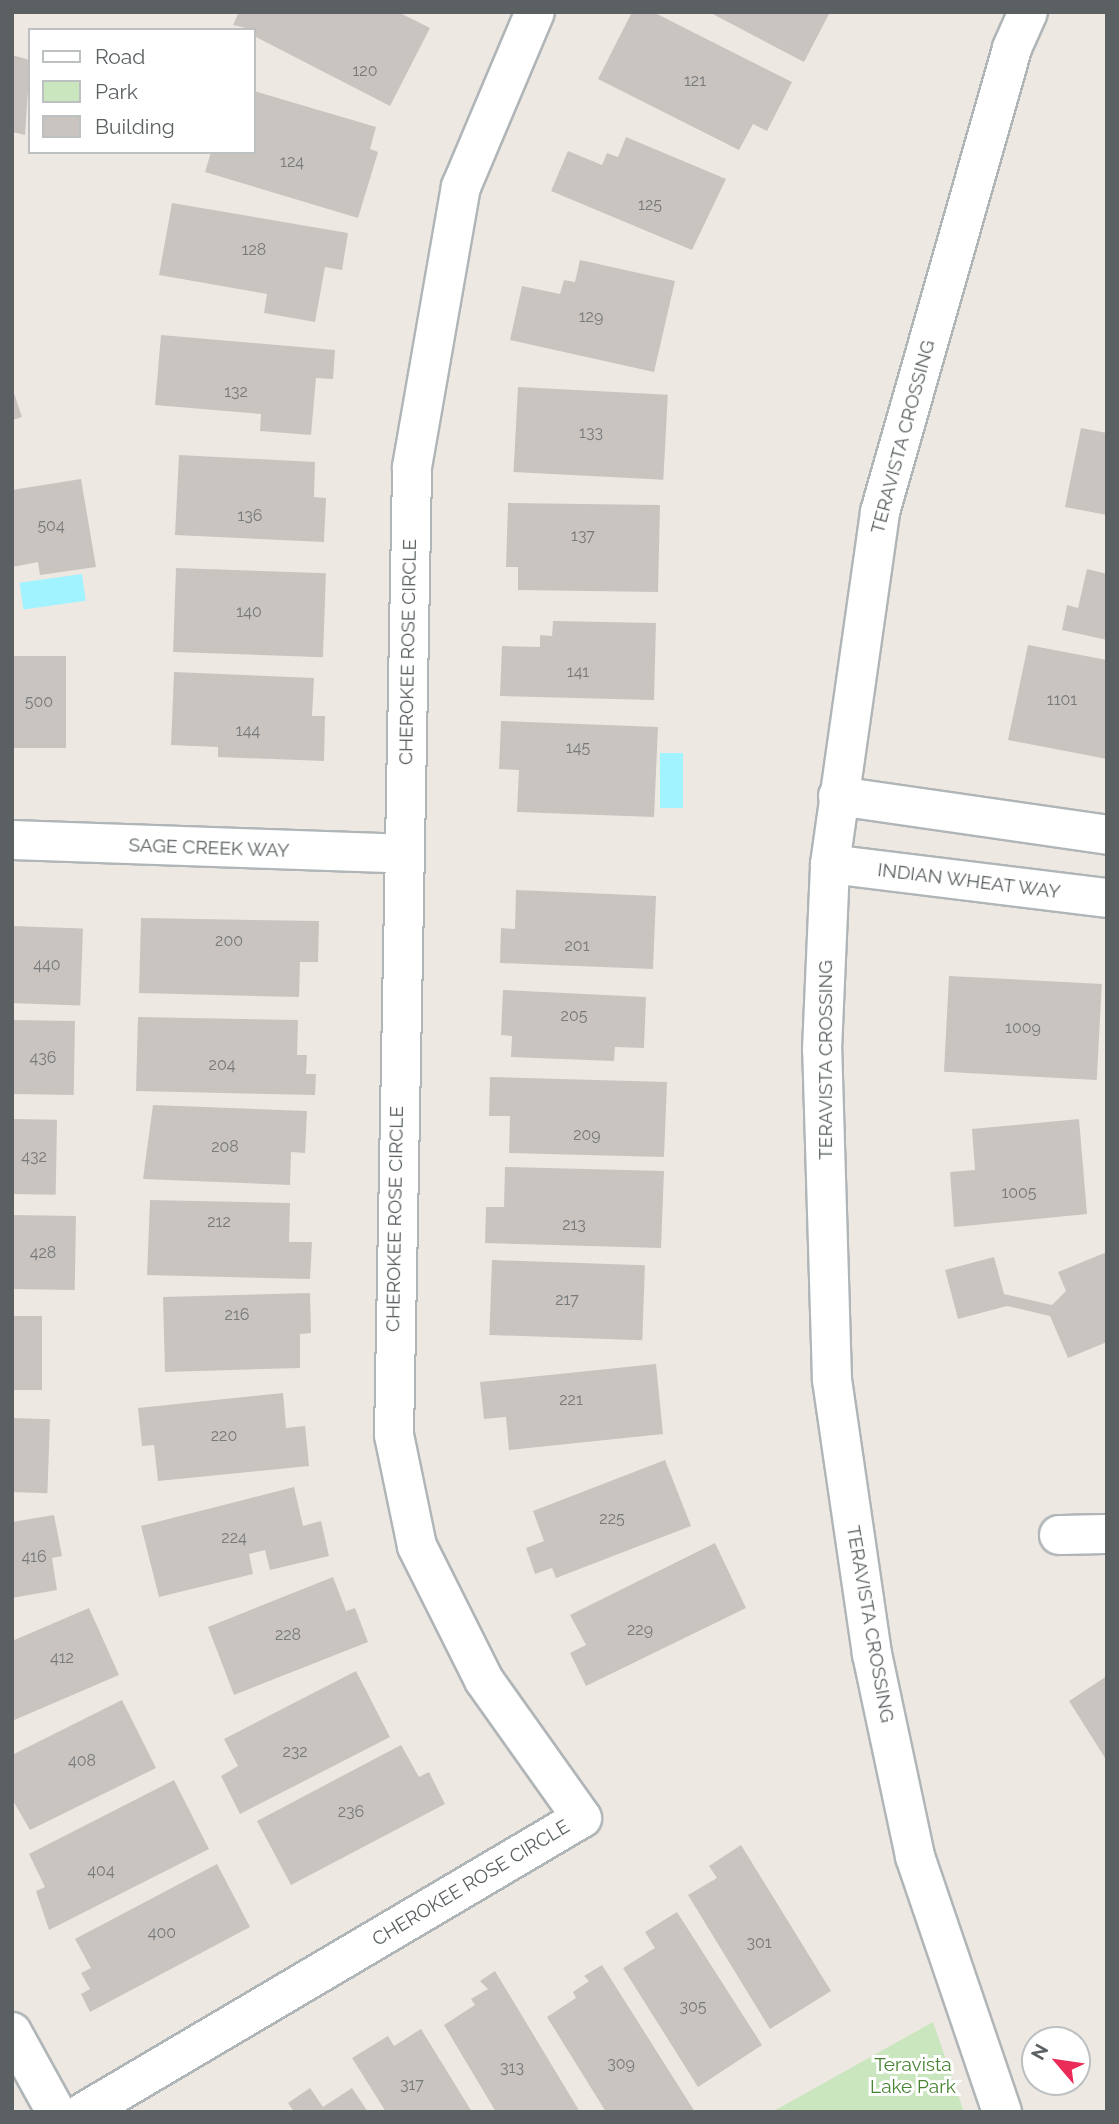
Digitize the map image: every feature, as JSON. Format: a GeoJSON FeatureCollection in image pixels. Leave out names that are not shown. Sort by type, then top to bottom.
{"type":"FeatureCollection","features":[{"type":"Feature","properties":{"kind":"street","name":"CHEROKEE ROSE CIRCLE"},"geometry":{"type":"LineString","coordinates":[[84,2112],[582,1818],[484,1680],[417,1546],[394,1435],[412,467],[461,187],[535,12]]}},
{"type":"Feature","properties":{"kind":"street","name":"TERAVISTA CROSSING"},"geometry":{"type":"LineString","coordinates":[[1002,2112],[915,1856],[872,1654],[832,1380],[822,1050],[830,864],[880,512],[1012,48],[1028,12]]}},
{"type":"Feature","properties":{"kind":"street"},"geometry":{"type":"LineString","coordinates":[[838,796],[1107,835]]}},
{"type":"Feature","properties":{"kind":"street","name":"SAGE CREEK WAY"},"geometry":{"type":"LineString","coordinates":[[12,840],[405,855]]}},
{"type":"Feature","properties":{"kind":"street","name":"INDIAN WHEAT WAY"},"geometry":{"type":"LineString","coordinates":[[830,864],[1107,898]]}},
{"type":"Feature","properties":{"kind":"street"},"geometry":{"type":"LineString","coordinates":[[1059,1535],[1107,1534]]}},
{"type":"Feature","properties":{"kind":"street"},"geometry":{"type":"LineString","coordinates":[[12,2032],[56,2112]]}},
{"type":"Feature","properties":{"kind":"green space","name":"Teravista Lake Park"},"geometry":{"type":"Polygon","coordinates":[[[933,2022],[964,2112],[772,2112],[933,2022]]]}},
{"type":"Feature","properties":{"kind":"water"},"geometry":{"type":"Polygon","coordinates":[[[82,574],[86,601],[23,610],[20,583],[82,574]]]}},
{"type":"Feature","properties":{"kind":"water"},"geometry":{"type":"Polygon","coordinates":[[[660,753],[683,753],[683,808],[660,808],[660,753]]]}},
{"type":"Feature","properties":{"kind":"building"},"geometry":{"type":"Polygon","coordinates":[[[239,12],[398,12],[430,28],[390,106],[256,37],[256,28],[233,25],[239,12]]]}},
{"type":"Feature","properties":{"kind":"building"},"geometry":{"type":"Polygon","coordinates":[[[632,12],[653,12],[792,82],[767,131],[753,124],[739,150],[598,79],[632,12]]]}},
{"type":"Feature","properties":{"kind":"building"},"geometry":{"type":"Polygon","coordinates":[[[709,12],[830,12],[804,62],[709,12]]]}},
{"type":"Feature","properties":{"kind":"building"},"geometry":{"type":"Polygon","coordinates":[[[12,55],[28,59],[28,90],[25,135],[12,132],[12,55]]]}},
{"type":"Feature","properties":{"kind":"building"},"geometry":{"type":"Polygon","coordinates":[[[256,92],[376,127],[370,149],[378,152],[358,218],[205,172],[210,154],[256,154],[256,92]]]}},
{"type":"Feature","properties":{"kind":"building"},"geometry":{"type":"Polygon","coordinates":[[[626,137],[726,179],[692,250],[551,191],[568,151],[602,165],[607,153],[618,157],[626,137]]]}},
{"type":"Feature","properties":{"kind":"building"},"geometry":{"type":"Polygon","coordinates":[[[172,203],[348,233],[342,270],[325,267],[315,322],[264,313],[267,294],[159,275],[172,203]]]}},
{"type":"Feature","properties":{"kind":"building"},"geometry":{"type":"Polygon","coordinates":[[[580,260],[675,281],[654,372],[510,340],[522,286],[560,294],[564,280],[575,282],[580,260]]]}},
{"type":"Feature","properties":{"kind":"building"},"geometry":{"type":"Polygon","coordinates":[[[161,335],[335,350],[333,379],[316,378],[311,435],[260,431],[261,414],[155,405],[161,335]]]}},
{"type":"Feature","properties":{"kind":"building"},"geometry":{"type":"Polygon","coordinates":[[[12,387],[22,417],[12,420],[12,387]]]}},
{"type":"Feature","properties":{"kind":"building"},"geometry":{"type":"Polygon","coordinates":[[[518,387],[668,395],[663,480],[514,472],[518,387]]]}},
{"type":"Feature","properties":{"kind":"building"},"geometry":{"type":"Polygon","coordinates":[[[1081,428],[1107,433],[1107,515],[1065,507],[1081,428]]]}},
{"type":"Feature","properties":{"kind":"building"},"geometry":{"type":"Polygon","coordinates":[[[179,455],[315,462],[314,497],[326,498],[324,542],[175,535],[179,455]]]}},
{"type":"Feature","properties":{"kind":"building"},"geometry":{"type":"Polygon","coordinates":[[[81,479],[96,567],[40,575],[38,562],[12,567],[12,490],[81,479]]]}},
{"type":"Feature","properties":{"kind":"building"},"geometry":{"type":"Polygon","coordinates":[[[508,503],[660,505],[658,592],[518,590],[518,567],[506,567],[508,503]]]}},
{"type":"Feature","properties":{"kind":"building"},"geometry":{"type":"Polygon","coordinates":[[[176,568],[326,573],[323,657],[173,652],[176,568]]]}},
{"type":"Feature","properties":{"kind":"building"},"geometry":{"type":"Polygon","coordinates":[[[1087,569],[1107,574],[1107,640],[1062,630],[1067,605],[1078,608],[1087,569]]]}},
{"type":"Feature","properties":{"kind":"building"},"geometry":{"type":"Polygon","coordinates":[[[553,621],[656,623],[654,700],[500,696],[502,646],[540,647],[540,635],[552,636],[553,621]]]}},
{"type":"Feature","properties":{"kind":"building"},"geometry":{"type":"Polygon","coordinates":[[[1028,645],[1107,660],[1107,759],[1008,740],[1028,645]]]}},
{"type":"Feature","properties":{"kind":"building"},"geometry":{"type":"Polygon","coordinates":[[[12,656],[66,656],[66,748],[12,748],[12,656]]]}},
{"type":"Feature","properties":{"kind":"building"},"geometry":{"type":"Polygon","coordinates":[[[174,672],[314,678],[312,716],[325,716],[324,761],[218,757],[218,747],[171,745],[174,672]]]}},
{"type":"Feature","properties":{"kind":"building"},"geometry":{"type":"Polygon","coordinates":[[[501,721],[658,727],[654,817],[517,812],[519,770],[499,769],[501,721]]]}},
{"type":"Feature","properties":{"kind":"building"},"geometry":{"type":"Polygon","coordinates":[[[516,890],[656,896],[653,969],[500,963],[501,928],[515,929],[516,890]]]}},
{"type":"Feature","properties":{"kind":"building"},"geometry":{"type":"Polygon","coordinates":[[[141,918],[319,921],[318,962],[300,962],[299,997],[139,993],[141,918]]]}},
{"type":"Feature","properties":{"kind":"building"},"geometry":{"type":"Polygon","coordinates":[[[12,926],[83,928],[80,1005],[12,1003],[12,926]]]}},
{"type":"Feature","properties":{"kind":"building"},"geometry":{"type":"Polygon","coordinates":[[[949,976],[1102,984],[1097,1080],[944,1072],[949,976]]]}},
{"type":"Feature","properties":{"kind":"building"},"geometry":{"type":"Polygon","coordinates":[[[503,990],[646,997],[644,1048],[615,1047],[614,1061],[511,1057],[512,1036],[501,1035],[503,990]]]}},
{"type":"Feature","properties":{"kind":"building"},"geometry":{"type":"Polygon","coordinates":[[[138,1017],[298,1020],[297,1055],[307,1055],[306,1074],[316,1074],[315,1095],[136,1091],[138,1017]]]}},
{"type":"Feature","properties":{"kind":"building"},"geometry":{"type":"Polygon","coordinates":[[[12,1020],[75,1021],[74,1095],[12,1094],[12,1020]]]}},
{"type":"Feature","properties":{"kind":"building"},"geometry":{"type":"Polygon","coordinates":[[[490,1077],[667,1082],[664,1157],[509,1153],[510,1116],[489,1116],[490,1077]]]}},
{"type":"Feature","properties":{"kind":"building"},"geometry":{"type":"Polygon","coordinates":[[[153,1105],[307,1111],[305,1153],[291,1152],[290,1185],[143,1179],[153,1105]]]}},
{"type":"Feature","properties":{"kind":"building"},"geometry":{"type":"Polygon","coordinates":[[[12,1119],[57,1120],[56,1195],[12,1194],[12,1119]]]}},
{"type":"Feature","properties":{"kind":"building"},"geometry":{"type":"Polygon","coordinates":[[[1079,1119],[1087,1214],[954,1227],[950,1172],[975,1170],[972,1129],[1079,1119]]]}},
{"type":"Feature","properties":{"kind":"building"},"geometry":{"type":"Polygon","coordinates":[[[505,1167],[664,1171],[661,1248],[485,1243],[486,1207],[504,1207],[505,1167]]]}},
{"type":"Feature","properties":{"kind":"building"},"geometry":{"type":"Polygon","coordinates":[[[150,1200],[290,1203],[289,1242],[312,1242],[310,1279],[147,1275],[150,1200]]]}},
{"type":"Feature","properties":{"kind":"building"},"geometry":{"type":"Polygon","coordinates":[[[12,1215],[76,1216],[75,1290],[12,1289],[12,1215]]]}},
{"type":"Feature","properties":{"kind":"building"},"geometry":{"type":"Polygon","coordinates":[[[1107,1252],[1107,1342],[1068,1358],[1050,1316],[1007,1306],[958,1319],[945,1270],[994,1257],[1004,1294],[1052,1305],[1066,1291],[1058,1272],[1107,1252]]]}},
{"type":"Feature","properties":{"kind":"building"},"geometry":{"type":"Polygon","coordinates":[[[492,1260],[645,1265],[642,1340],[489,1335],[492,1260]]]}},
{"type":"Feature","properties":{"kind":"building"},"geometry":{"type":"Polygon","coordinates":[[[310,1293],[311,1333],[300,1334],[300,1368],[165,1372],[163,1297],[310,1293]]]}},
{"type":"Feature","properties":{"kind":"building"},"geometry":{"type":"Polygon","coordinates":[[[12,1316],[42,1316],[42,1390],[12,1390],[12,1316]]]}},
{"type":"Feature","properties":{"kind":"building"},"geometry":{"type":"Polygon","coordinates":[[[656,1364],[663,1434],[509,1450],[506,1417],[484,1419],[480,1382],[656,1364]]]}},
{"type":"Feature","properties":{"kind":"building"},"geometry":{"type":"Polygon","coordinates":[[[283,1393],[286,1428],[305,1426],[309,1466],[158,1481],[154,1445],[142,1446],[138,1408],[283,1393]]]}},
{"type":"Feature","properties":{"kind":"building"},"geometry":{"type":"Polygon","coordinates":[[[12,1418],[50,1419],[47,1493],[12,1492],[12,1418]]]}},
{"type":"Feature","properties":{"kind":"building"},"geometry":{"type":"Polygon","coordinates":[[[665,1460],[691,1526],[556,1578],[552,1568],[535,1574],[526,1548],[544,1541],[533,1511],[665,1460]]]}},
{"type":"Feature","properties":{"kind":"building"},"geometry":{"type":"Polygon","coordinates":[[[294,1487],[303,1526],[321,1521],[329,1556],[270,1570],[265,1550],[249,1554],[253,1574],[159,1597],[141,1526],[294,1487]]]}},
{"type":"Feature","properties":{"kind":"building"},"geometry":{"type":"Polygon","coordinates":[[[54,1515],[62,1556],[52,1558],[57,1590],[12,1598],[12,1522],[54,1515]]]}},
{"type":"Feature","properties":{"kind":"building"},"geometry":{"type":"Polygon","coordinates":[[[715,1543],[746,1608],[586,1686],[570,1653],[586,1645],[570,1615],[715,1543]]]}},
{"type":"Feature","properties":{"kind":"building"},"geometry":{"type":"Polygon","coordinates":[[[333,1577],[346,1611],[355,1608],[368,1642],[234,1695],[208,1627],[333,1577]]]}},
{"type":"Feature","properties":{"kind":"building"},"geometry":{"type":"Polygon","coordinates":[[[89,1608],[119,1675],[12,1721],[12,1641],[89,1608]]]}},
{"type":"Feature","properties":{"kind":"building"},"geometry":{"type":"Polygon","coordinates":[[[356,1671],[390,1737],[240,1814],[221,1776],[238,1766],[224,1739],[356,1671]]]}},
{"type":"Feature","properties":{"kind":"building"},"geometry":{"type":"Polygon","coordinates":[[[1107,1676],[1107,1761],[1069,1701],[1107,1676]]]}},
{"type":"Feature","properties":{"kind":"building"},"geometry":{"type":"Polygon","coordinates":[[[122,1700],[156,1768],[30,1830],[12,1799],[12,1755],[122,1700]]]}},
{"type":"Feature","properties":{"kind":"building"},"geometry":{"type":"Polygon","coordinates":[[[401,1745],[419,1777],[429,1772],[445,1804],[291,1885],[257,1821],[401,1745]]]}},
{"type":"Feature","properties":{"kind":"building"},"geometry":{"type":"Polygon","coordinates":[[[174,1780],[209,1849],[49,1930],[36,1891],[45,1887],[29,1854],[174,1780]]]}},
{"type":"Feature","properties":{"kind":"building"},"geometry":{"type":"Polygon","coordinates":[[[741,1845],[831,1991],[770,2029],[688,1895],[717,1878],[709,1866],[741,1845]]]}},
{"type":"Feature","properties":{"kind":"building"},"geometry":{"type":"Polygon","coordinates":[[[217,1864],[250,1927],[90,2012],[81,1994],[90,1989],[81,1973],[91,1968],[75,1939],[217,1864]]]}},
{"type":"Feature","properties":{"kind":"building"},"geometry":{"type":"Polygon","coordinates":[[[677,1912],[762,2045],[698,2087],[623,1968],[655,1948],[645,1932],[677,1912]]]}},
{"type":"Feature","properties":{"kind":"building"},"geometry":{"type":"Polygon","coordinates":[[[602,1965],[695,2112],[606,2112],[547,2017],[576,1998],[573,1992],[589,1981],[584,1976],[602,1965]]]}},
{"type":"Feature","properties":{"kind":"building"},"geometry":{"type":"Polygon","coordinates":[[[495,1971],[580,2112],[496,2112],[444,2025],[475,2005],[471,1999],[488,1989],[480,1981],[495,1971]]]}},
{"type":"Feature","properties":{"kind":"building"},"geometry":{"type":"Polygon","coordinates":[[[421,2029],[472,2112],[386,2112],[352,2058],[388,2036],[394,2046],[421,2029]]]}},
{"type":"Feature","properties":{"kind":"building"},"geometry":{"type":"Polygon","coordinates":[[[310,2088],[323,2107],[352,2088],[368,2112],[294,2112],[288,2103],[310,2088]]]}}]}
